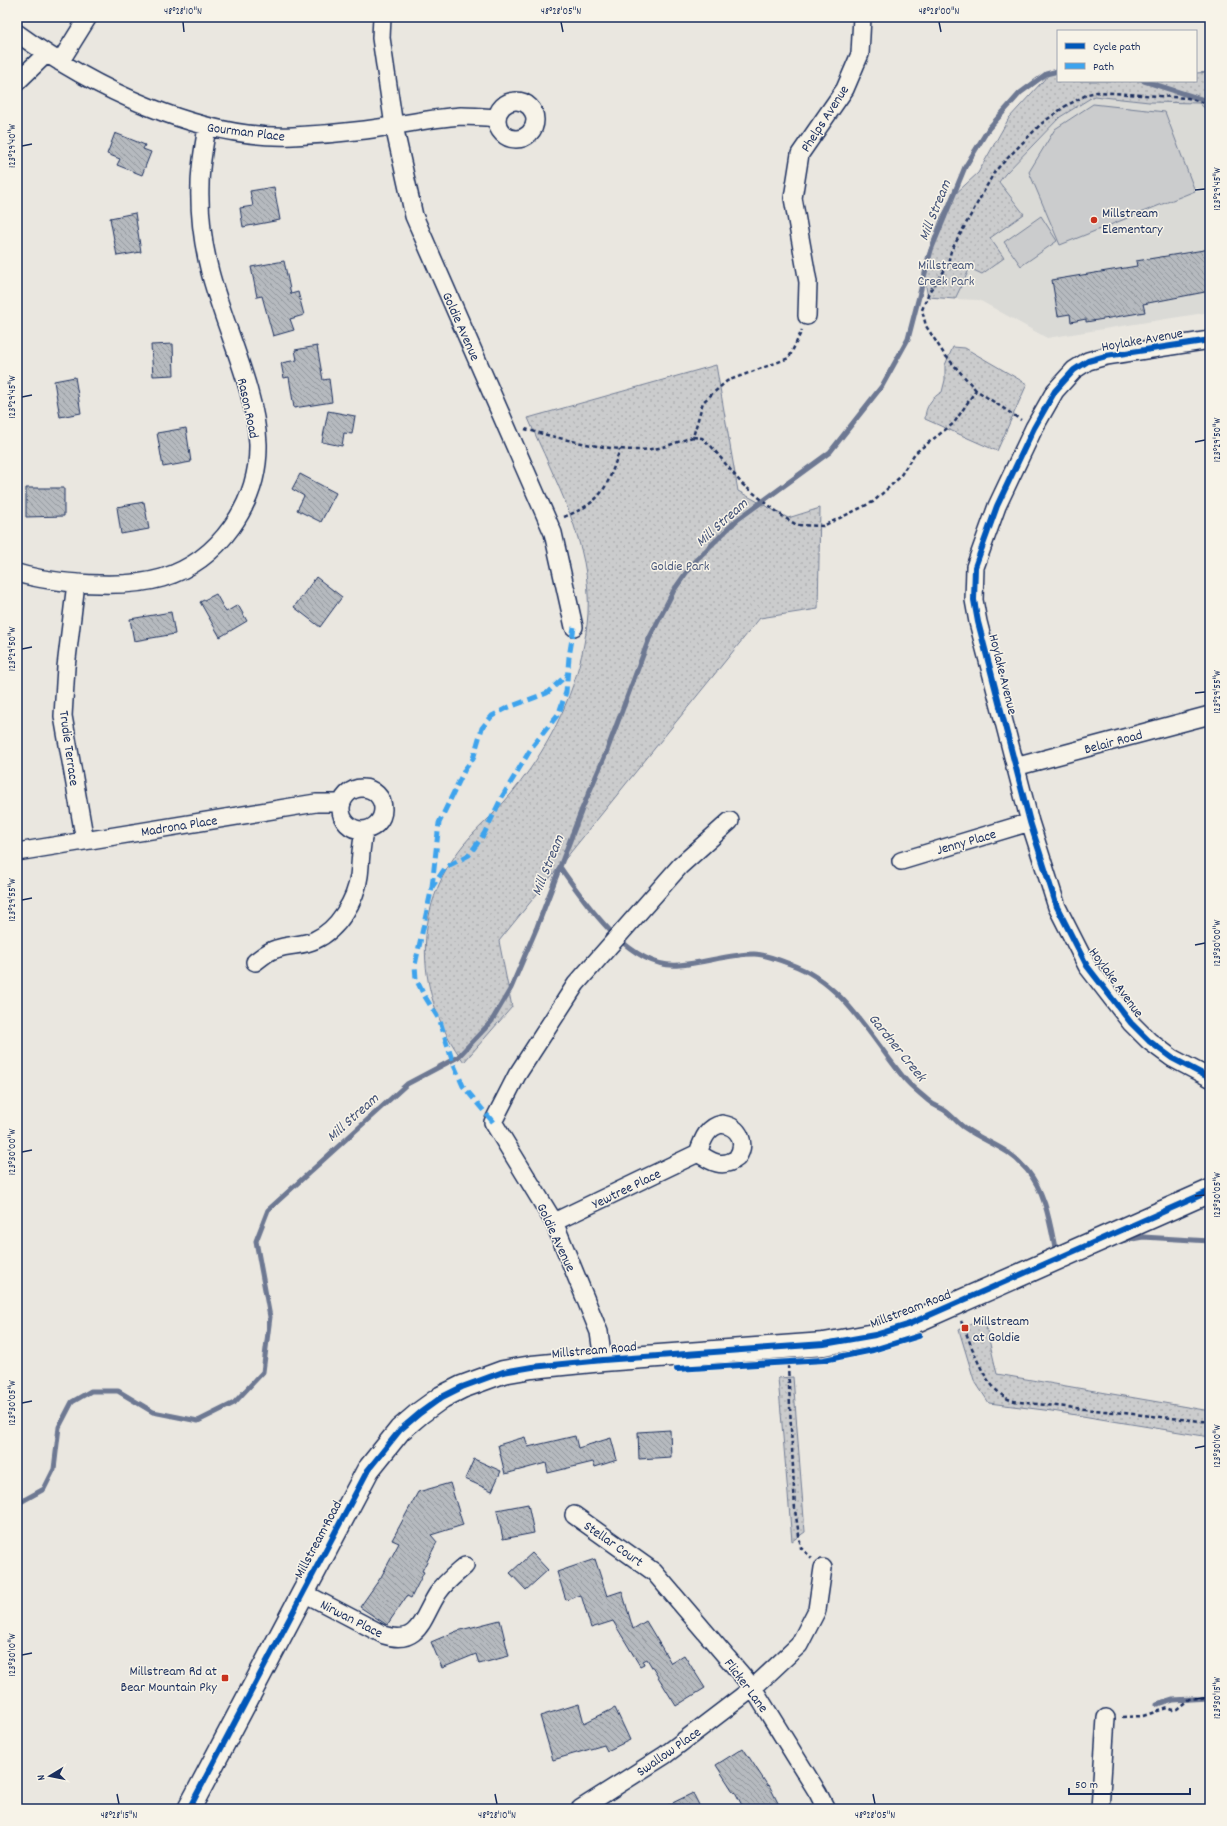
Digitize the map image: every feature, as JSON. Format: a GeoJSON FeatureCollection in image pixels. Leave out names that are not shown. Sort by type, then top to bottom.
{"type":"FeatureCollection","features":[{"type":"Feature","properties":{"kind":"main road","name":"Millstream Road"},"geometry":{"type":"LineString","coordinates":[[189,1809],[302,1592],[368,1470],[400,1430],[442,1397],[462,1387],[503,1372],[532,1367],[603,1360],[824,1344],[875,1335],[907,1325],[1210,1191]]}},
{"type":"Feature","properties":{"kind":"street"},"geometry":{"type":"LineString","coordinates":[[17,82],[53,58],[88,17]]}},
{"type":"Feature","properties":{"kind":"street","name":"Goldie Avenue"},"geometry":{"type":"LineString","coordinates":[[382,17],[381,38],[394,126],[414,216],[553,533],[574,627]]}},
{"type":"Feature","properties":{"kind":"street","name":"Phelps Avenue"},"geometry":{"type":"LineString","coordinates":[[807,316],[808,282],[793,198],[800,154],[845,89],[860,54],[862,17]]}},
{"type":"Feature","properties":{"kind":"street","name":"Gourman Place"},"geometry":{"type":"LineString","coordinates":[[17,33],[53,58],[128,98],[207,127],[256,135],[291,136],[364,130],[461,116],[497,118]]}},
{"type":"Feature","properties":{"kind":"street","name":"Rason Road"},"geometry":{"type":"LineString","coordinates":[[17,573],[35,578],[76,583],[135,582],[162,578],[193,563],[211,550],[228,533],[248,500],[254,482],[257,464],[258,443],[255,419],[248,392],[210,272],[200,214],[200,184],[207,127]]}},
{"type":"Feature","properties":{"kind":"street","name":"Hoylake Avenue"},"geometry":{"type":"LineString","coordinates":[[1207,337],[1106,356],[1088,361],[1074,370],[1056,390],[1034,428],[997,506],[975,567],[974,600],[978,622],[1015,767],[1030,822],[1057,907],[1087,966],[1131,1023],[1149,1041],[1172,1058],[1210,1078]]}},
{"type":"Feature","properties":{"kind":"street","name":"Trudie Terrace"},"geometry":{"type":"LineString","coordinates":[[76,583],[66,667],[63,716],[85,840]]}},
{"type":"Feature","properties":{"kind":"street","name":"Belair Road"},"geometry":{"type":"LineString","coordinates":[[1015,767],[1210,714]]}},
{"type":"Feature","properties":{"kind":"street"},"geometry":{"type":"LineString","coordinates":[[364,787],[374,791],[381,799],[384,809],[381,819],[374,827],[364,830],[354,829],[346,823],[341,814],[341,803],[346,794],[354,788],[364,787]]}},
{"type":"Feature","properties":{"kind":"street","name":"Madrona Place"},"geometry":{"type":"LineString","coordinates":[[17,852],[316,803],[341,803]]}},
{"type":"Feature","properties":{"kind":"street","name":"Goldie Avenue"},"geometry":{"type":"LineString","coordinates":[[603,1360],[599,1332],[554,1222],[493,1122],[517,1075],[576,984],[680,866],[730,821]]}},
{"type":"Feature","properties":{"kind":"street","name":"Jenny Place"},"geometry":{"type":"LineString","coordinates":[[901,861],[1030,822]]}},
{"type":"Feature","properties":{"kind":"street"},"geometry":{"type":"LineString","coordinates":[[255,962],[276,949],[314,941],[325,935],[334,926],[343,915],[356,888],[360,865],[361,840],[364,830]]}},
{"type":"Feature","properties":{"kind":"street","name":"Yewtree Place"},"geometry":{"type":"LineString","coordinates":[[554,1222],[698,1153]]}},
{"type":"Feature","properties":{"kind":"street","name":"Stellar Court"},"geometry":{"type":"LineString","coordinates":[[574,1515],[654,1572]]}},
{"type":"Feature","properties":{"kind":"street","name":"Nirwan Place"},"geometry":{"type":"LineString","coordinates":[[302,1592],[384,1635],[393,1638],[403,1638],[413,1634],[421,1626],[438,1593],[465,1566]]}},
{"type":"Feature","properties":{"kind":"street","name":"Swallow Place"},"geometry":{"type":"LineString","coordinates":[[580,1809],[654,1763],[753,1688],[799,1645],[816,1610],[823,1568]]}},
{"type":"Feature","properties":{"kind":"street","name":"Flicker Lane"},"geometry":{"type":"LineString","coordinates":[[654,1572],[753,1688],[818,1793],[826,1809]]}},
{"type":"Feature","properties":{"kind":"street"},"geometry":{"type":"LineString","coordinates":[[1100,1809],[1106,1718]]}},
{"type":"Feature","properties":{"kind":"path"},"geometry":{"type":"LineString","coordinates":[[1023,422],[976,390],[944,354],[926,326],[922,310],[929,292],[947,268],[951,251],[995,171],[1041,124],[1064,107],[1088,94],[1097,92],[1188,98],[1204,104],[1210,110]]}},
{"type":"Feature","properties":{"kind":"path"},"geometry":{"type":"LineString","coordinates":[[692,437],[703,402],[727,381],[789,358],[807,316]]}},
{"type":"Feature","properties":{"kind":"path"},"geometry":{"type":"LineString","coordinates":[[509,433],[523,429],[620,449],[651,450],[692,437],[702,438],[711,446],[742,484],[785,518],[797,525],[823,526],[873,502],[899,478],[915,453],[954,423],[976,390]]}},
{"type":"Feature","properties":{"kind":"path"},"geometry":{"type":"LineString","coordinates":[[548,522],[592,503],[607,486],[620,449]]}},
{"type":"Feature","properties":{"kind":"path"},"geometry":{"type":"LineString","coordinates":[[954,1304],[982,1370],[993,1387],[1007,1398],[1027,1403],[1210,1422]]}},
{"type":"Feature","properties":{"kind":"path"},"geometry":{"type":"LineString","coordinates":[[780,1363],[795,1362]]}},
{"type":"Feature","properties":{"kind":"path"},"geometry":{"type":"LineString","coordinates":[[788,1363],[795,1510],[801,1548],[823,1568]]}},
{"type":"Feature","properties":{"kind":"path"},"geometry":{"type":"LineString","coordinates":[[1106,1718],[1143,1716],[1167,1708],[1172,1710],[1177,1709],[1189,1699],[1210,1697]]}},
{"type":"Feature","properties":{"kind":"shaded area","name":"Millstream Elementary"},"geometry":{"type":"Polygon","coordinates":[[[1094,96],[1149,102],[1199,103],[1210,113],[1210,312],[1047,338],[979,300],[955,299],[968,272],[958,254],[1005,174],[1060,117],[1094,96]]]}},
{"type":"Feature","properties":{"kind":"green space","name":"Millstream Creek Park"},"geometry":{"type":"Polygon","coordinates":[[[1057,69],[1057,82],[1197,82],[1197,73],[1210,72],[1210,113],[1199,103],[1149,102],[1094,96],[1060,117],[999,182],[1024,214],[990,238],[1004,258],[982,274],[965,266],[968,272],[955,299],[928,297],[925,282],[926,258],[941,217],[953,196],[978,173],[1009,118],[1052,71],[1057,69]]]}},
{"type":"Feature","properties":{"kind":"green space"},"geometry":{"type":"Polygon","coordinates":[[[1093,104],[1165,112],[1195,191],[1060,245],[1029,172],[1055,129],[1093,104]]]}},
{"type":"Feature","properties":{"kind":"green space"},"geometry":{"type":"Polygon","coordinates":[[[1041,216],[1057,241],[1021,266],[1004,242],[1041,216]]]}},
{"type":"Feature","properties":{"kind":"green space"},"geometry":{"type":"Polygon","coordinates":[[[953,347],[965,348],[1027,384],[997,451],[925,419],[926,410],[930,403],[942,392],[945,380],[945,365],[953,347]]]}},
{"type":"Feature","properties":{"kind":"green space","name":"Goldie Park"},"geometry":{"type":"Polygon","coordinates":[[[716,365],[738,491],[788,518],[820,508],[818,609],[760,618],[499,941],[512,1007],[464,1062],[448,1036],[436,1009],[428,981],[425,953],[427,925],[434,897],[446,870],[464,844],[516,788],[552,734],[576,676],[586,635],[588,588],[578,538],[560,489],[528,418],[716,365]]]}},
{"type":"Feature","properties":{"kind":"green space"},"geometry":{"type":"Polygon","coordinates":[[[984,1318],[997,1374],[1210,1411],[1210,1437],[1052,1411],[989,1403],[974,1380],[959,1330],[984,1318]]]}},
{"type":"Feature","properties":{"kind":"green space"},"geometry":{"type":"Polygon","coordinates":[[[793,1377],[805,1532],[792,1541],[778,1378],[793,1377]]]}},
{"type":"Feature","properties":{"kind":"building"},"geometry":{"type":"Polygon","coordinates":[[[115,133],[145,145],[143,149],[151,152],[142,175],[117,165],[120,159],[107,154],[115,133]]]}},
{"type":"Feature","properties":{"kind":"building"},"geometry":{"type":"Polygon","coordinates":[[[274,187],[280,220],[243,227],[240,208],[253,206],[250,191],[274,187]]]}},
{"type":"Feature","properties":{"kind":"building"},"geometry":{"type":"Polygon","coordinates":[[[135,213],[141,252],[117,256],[110,218],[135,213]]]}},
{"type":"Feature","properties":{"kind":"building"},"geometry":{"type":"Polygon","coordinates":[[[1210,249],[1210,291],[1143,304],[1145,312],[1086,322],[1086,319],[1071,322],[1070,314],[1058,316],[1052,280],[1137,266],[1136,261],[1210,249]]]}},
{"type":"Feature","properties":{"kind":"building"},"geometry":{"type":"Polygon","coordinates":[[[284,261],[291,294],[298,292],[304,315],[290,319],[294,330],[273,336],[262,296],[257,297],[251,267],[284,261]]]}},
{"type":"Feature","properties":{"kind":"building"},"geometry":{"type":"Polygon","coordinates":[[[173,344],[174,375],[153,376],[151,345],[173,344]]]}},
{"type":"Feature","properties":{"kind":"building"},"geometry":{"type":"Polygon","coordinates":[[[317,346],[323,380],[329,379],[332,402],[294,408],[289,377],[284,378],[281,363],[297,360],[295,350],[317,346]]]}},
{"type":"Feature","properties":{"kind":"building"},"geometry":{"type":"Polygon","coordinates":[[[75,377],[81,413],[60,417],[54,381],[75,377]]]}},
{"type":"Feature","properties":{"kind":"building"},"geometry":{"type":"Polygon","coordinates":[[[328,411],[355,416],[352,434],[344,433],[342,446],[322,442],[328,411]]]}},
{"type":"Feature","properties":{"kind":"building"},"geometry":{"type":"Polygon","coordinates":[[[186,428],[191,462],[163,467],[157,433],[186,428]]]}},
{"type":"Feature","properties":{"kind":"building"},"geometry":{"type":"Polygon","coordinates":[[[300,474],[336,493],[321,522],[297,510],[304,496],[292,489],[300,474]]]}},
{"type":"Feature","properties":{"kind":"building"},"geometry":{"type":"Polygon","coordinates":[[[26,488],[64,488],[64,516],[26,517],[26,488]]]}},
{"type":"Feature","properties":{"kind":"building"},"geometry":{"type":"Polygon","coordinates":[[[144,502],[149,529],[121,534],[117,507],[144,502]]]}},
{"type":"Feature","properties":{"kind":"building"},"geometry":{"type":"Polygon","coordinates":[[[316,577],[342,597],[320,627],[294,607],[316,577]]]}},
{"type":"Feature","properties":{"kind":"building"},"geometry":{"type":"Polygon","coordinates":[[[216,594],[226,612],[238,605],[247,621],[220,637],[200,602],[216,594]]]}},
{"type":"Feature","properties":{"kind":"building"},"geometry":{"type":"Polygon","coordinates":[[[171,612],[175,634],[134,641],[130,619],[171,612]]]}},
{"type":"Feature","properties":{"kind":"building"},"geometry":{"type":"Polygon","coordinates":[[[670,1430],[671,1457],[639,1459],[638,1432],[670,1430]]]}},
{"type":"Feature","properties":{"kind":"building"},"geometry":{"type":"Polygon","coordinates":[[[575,1436],[578,1448],[611,1438],[617,1460],[595,1467],[593,1462],[548,1473],[546,1463],[505,1474],[498,1445],[525,1437],[528,1447],[575,1436]]]}},
{"type":"Feature","properties":{"kind":"building"},"geometry":{"type":"Polygon","coordinates":[[[474,1459],[501,1471],[492,1491],[465,1479],[474,1459]]]}},
{"type":"Feature","properties":{"kind":"building"},"geometry":{"type":"Polygon","coordinates":[[[450,1483],[463,1525],[431,1535],[437,1542],[422,1571],[424,1572],[411,1598],[407,1596],[387,1625],[360,1607],[381,1577],[399,1543],[392,1540],[418,1492],[450,1483]]]}},
{"type":"Feature","properties":{"kind":"building"},"geometry":{"type":"Polygon","coordinates":[[[528,1504],[534,1533],[503,1539],[497,1510],[528,1504]]]}},
{"type":"Feature","properties":{"kind":"building"},"geometry":{"type":"Polygon","coordinates":[[[532,1553],[548,1570],[526,1590],[510,1573],[532,1553]]]}},
{"type":"Feature","properties":{"kind":"building"},"geometry":{"type":"Polygon","coordinates":[[[595,1559],[607,1596],[622,1591],[633,1629],[646,1621],[671,1663],[684,1655],[705,1688],[676,1706],[647,1659],[643,1661],[644,1664],[640,1666],[613,1621],[591,1628],[581,1595],[566,1600],[557,1572],[595,1559]]]}},
{"type":"Feature","properties":{"kind":"building"},"geometry":{"type":"Polygon","coordinates":[[[500,1620],[509,1656],[479,1664],[476,1654],[442,1668],[431,1642],[457,1631],[500,1620]]]}},
{"type":"Feature","properties":{"kind":"building"},"geometry":{"type":"Polygon","coordinates":[[[579,1704],[584,1723],[615,1708],[630,1740],[607,1751],[604,1745],[553,1760],[540,1716],[579,1704]]]}},
{"type":"Feature","properties":{"kind":"building"},"geometry":{"type":"Polygon","coordinates":[[[743,1748],[768,1786],[769,1785],[781,1809],[744,1809],[735,1792],[734,1793],[716,1765],[743,1748]]]}},
{"type":"Feature","properties":{"kind":"building"},"geometry":{"type":"Polygon","coordinates":[[[693,1793],[701,1809],[660,1809],[693,1793]]]}},
{"type":"Feature","properties":{"kind":"waterway","name":"Gardner Creek"},"geometry":{"type":"LineString","coordinates":[[17,1504],[44,1489],[54,1469],[59,1427],[72,1402],[91,1391],[118,1391],[153,1412],[198,1421],[234,1403],[263,1372],[270,1317],[256,1241],[268,1210],[407,1084],[458,1057],[491,1022],[511,988],[537,927],[582,809],[606,753],[649,639],[674,590],[693,563],[737,520],[830,452],[882,386],[908,339],[931,250],[965,167],[989,128],[1020,93],[1046,74],[1057,71]]}},
{"type":"Feature","properties":{"kind":"waterway","name":"Mill Stream"},"geometry":{"type":"LineString","coordinates":[[1147,82],[1210,102]]}},
{"type":"Feature","properties":{"kind":"waterway","name":"Gardner Creek"},"geometry":{"type":"LineString","coordinates":[[560,867],[582,898],[610,931],[643,957],[661,964],[679,965],[735,955],[758,954],[790,964],[809,973],[826,984],[854,1013],[913,1087],[932,1103],[947,1112],[959,1124],[1005,1150],[1020,1162],[1027,1170],[1039,1189],[1043,1199],[1056,1253]]}},
{"type":"Feature","properties":{"kind":"waterway","name":"Gardner Creek"},"geometry":{"type":"LineString","coordinates":[[1121,1241],[1143,1237],[1210,1241]]}},
{"type":"Feature","properties":{"kind":"waterway"},"geometry":{"type":"LineString","coordinates":[[1157,1705],[1173,1700],[1210,1698]]}},
{"type":"Feature","properties":{"kind":"marked path"},"geometry":{"type":"LineString","coordinates":[[493,1122],[463,1086],[453,1063],[440,1021],[416,979],[415,965],[432,887],[446,867],[469,855],[484,834],[502,797],[532,747],[559,713],[566,692],[569,657],[574,627]]}},
{"type":"Feature","properties":{"kind":"marked path"},"geometry":{"type":"LineString","coordinates":[[432,887],[439,823],[465,769],[473,759],[482,728],[492,716],[507,708],[547,693],[567,675]]}},
{"type":"Feature","properties":{"kind":"cycle path"},"geometry":{"type":"LineString","coordinates":[[1210,340],[1106,356],[1088,361],[1074,370],[1055,391],[1034,428],[997,506],[975,567],[974,600],[978,622],[1030,822],[1057,907],[1087,966],[1131,1023],[1149,1041],[1172,1058],[1210,1078]]}},
{"type":"Feature","properties":{"kind":"cycle path"},"geometry":{"type":"LineString","coordinates":[[189,1809],[368,1470],[400,1430],[442,1397],[462,1387],[503,1372],[532,1367],[603,1360],[824,1344],[875,1335],[907,1325],[1210,1191]]}},
{"type":"Feature","properties":{"kind":"cycle path"},"geometry":{"type":"LineString","coordinates":[[677,1369],[824,1360],[873,1350],[919,1336]]}},
{"type":"Feature","properties":{"kind":"place","name":"Millstream Elementary"},"geometry":{"type":"Point","coordinates":[1094,220]}},
{"type":"Feature","properties":{"kind":"place","name":"Millstream at Goldie"},"geometry":{"type":"Point","coordinates":[965,1328]}},
{"type":"Feature","properties":{"kind":"place","name":"Millstream Rd at Bear Mountain Pky"},"geometry":{"type":"Point","coordinates":[225,1678]}}]}
